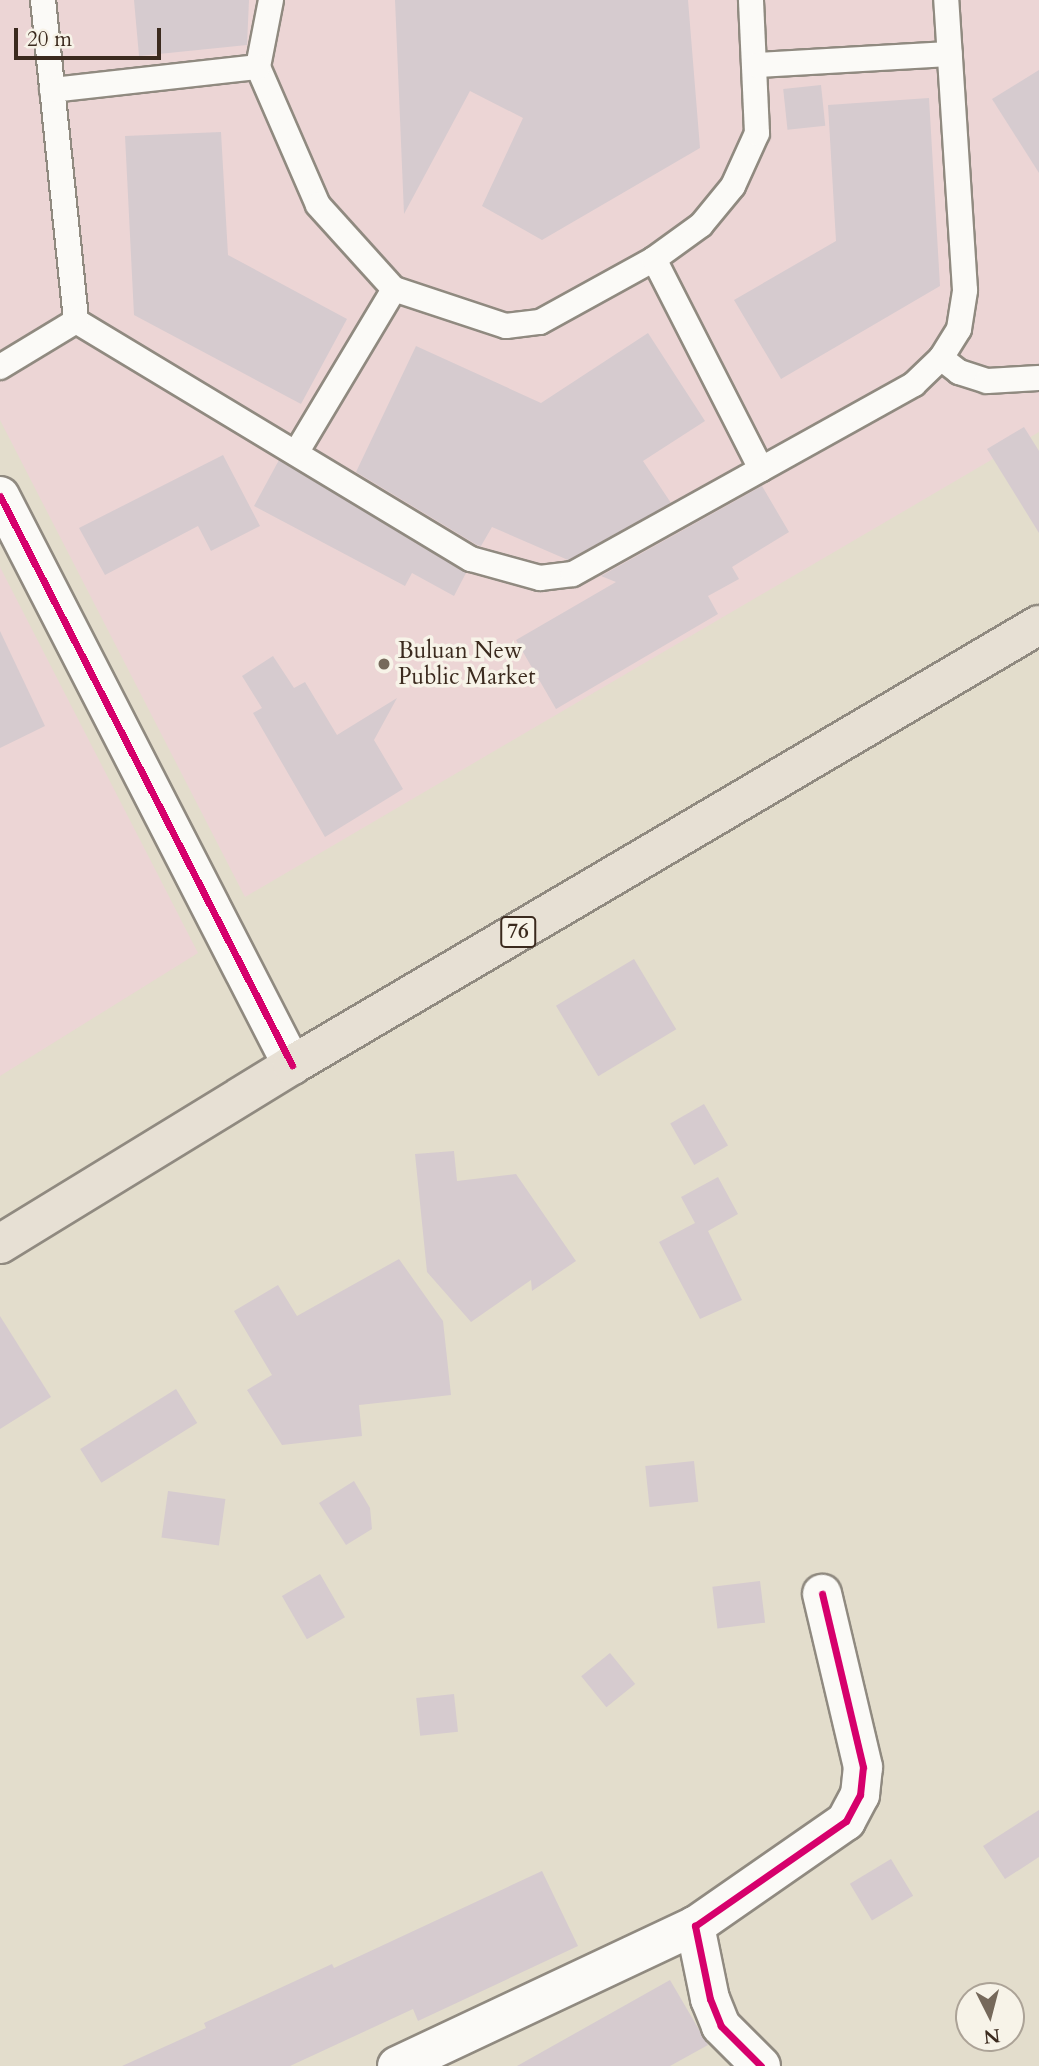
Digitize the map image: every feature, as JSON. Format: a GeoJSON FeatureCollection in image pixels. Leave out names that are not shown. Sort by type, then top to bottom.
{"type":"FeatureCollection","features":[{"type":"Feature","properties":{"kind":"highway","name":"76"},"geometry":{"type":"LineString","coordinates":[[0,1244],[292,1065],[1039,625]]}},
{"type":"Feature","properties":{"kind":"street"},"geometry":{"type":"LineString","coordinates":[[0,496],[292,1065]]}},
{"type":"Feature","properties":{"kind":"street"},"geometry":{"type":"LineString","coordinates":[[397,2066],[695,1926],[846,1821],[860,1795],[863,1767],[822,1594]]}},
{"type":"Feature","properties":{"kind":"street"},"geometry":{"type":"LineString","coordinates":[[695,1926],[710,1999],[721,2026],[761,2066]]}},
{"type":"Feature","properties":{"kind":"lane"},"geometry":{"type":"LineString","coordinates":[[43,0],[76,321]]}},
{"type":"Feature","properties":{"kind":"lane"},"geometry":{"type":"LineString","coordinates":[[271,0],[258,67],[317,205],[394,289],[483,322],[506,326],[540,322],[654,259],[701,225],[733,186],[757,133],[757,65],[751,0]]}},
{"type":"Feature","properties":{"kind":"lane"},"geometry":{"type":"LineString","coordinates":[[76,321],[471,559],[540,578],[573,574],[914,384],[941,358],[959,329],[965,290],[946,0]]}},
{"type":"Feature","properties":{"kind":"lane"},"geometry":{"type":"LineString","coordinates":[[757,65],[950,54]]}},
{"type":"Feature","properties":{"kind":"lane"},"geometry":{"type":"LineString","coordinates":[[52,90],[258,67]]}},
{"type":"Feature","properties":{"kind":"lane"},"geometry":{"type":"LineString","coordinates":[[654,259],[761,469]]}},
{"type":"Feature","properties":{"kind":"lane"},"geometry":{"type":"LineString","coordinates":[[296,453],[394,289]]}},
{"type":"Feature","properties":{"kind":"lane"},"geometry":{"type":"LineString","coordinates":[[0,367],[76,321]]}},
{"type":"Feature","properties":{"kind":"lane"},"geometry":{"type":"LineString","coordinates":[[941,358],[960,372],[987,381],[1039,378]]}},
{"type":"Feature","properties":{"kind":"shaded area","name":"Buluan New Public Market"},"geometry":{"type":"Polygon","coordinates":[[[0,0],[1039,0],[1039,432],[245,897],[0,420],[0,0]]]}},
{"type":"Feature","properties":{"kind":"shaded area"},"geometry":{"type":"Polygon","coordinates":[[[0,567],[198,953],[0,1076],[0,567]]]}},
{"type":"Feature","properties":{"kind":"building"},"geometry":{"type":"Polygon","coordinates":[[[134,0],[249,0],[247,45],[139,56],[134,0]]]}},
{"type":"Feature","properties":{"kind":"building"},"geometry":{"type":"Polygon","coordinates":[[[395,0],[688,0],[700,148],[542,240],[482,206],[523,118],[470,91],[404,214],[395,0]]]}},
{"type":"Feature","properties":{"kind":"building"},"geometry":{"type":"Polygon","coordinates":[[[1039,70],[1039,173],[992,99],[1039,70]]]}},
{"type":"Feature","properties":{"kind":"building"},"geometry":{"type":"Polygon","coordinates":[[[821,85],[825,126],[787,130],[783,89],[821,85]]]}},
{"type":"Feature","properties":{"kind":"building"},"geometry":{"type":"Polygon","coordinates":[[[929,98],[940,286],[781,379],[734,300],[836,241],[828,105],[929,98]]]}},
{"type":"Feature","properties":{"kind":"building"},"geometry":{"type":"Polygon","coordinates":[[[221,132],[228,255],[347,319],[301,404],[134,315],[125,136],[221,132]]]}},
{"type":"Feature","properties":{"kind":"building"},"geometry":{"type":"Polygon","coordinates":[[[648,333],[705,421],[643,461],[671,503],[568,560],[492,527],[481,546],[477,545],[356,472],[416,346],[541,403],[648,333]]]}},
{"type":"Feature","properties":{"kind":"building"},"geometry":{"type":"Polygon","coordinates":[[[1024,427],[1039,451],[1039,533],[987,449],[1024,427]]]}},
{"type":"Feature","properties":{"kind":"building"},"geometry":{"type":"Polygon","coordinates":[[[223,455],[260,526],[211,551],[198,526],[105,575],[79,528],[223,455]]]}},
{"type":"Feature","properties":{"kind":"building"},"geometry":{"type":"Polygon","coordinates":[[[279,460],[466,573],[454,596],[412,573],[405,586],[254,506],[279,460]]]}},
{"type":"Feature","properties":{"kind":"building"},"geometry":{"type":"Polygon","coordinates":[[[762,486],[789,532],[732,567],[739,579],[708,596],[718,614],[556,709],[516,640],[616,582],[601,576],[762,486]]]}},
{"type":"Feature","properties":{"kind":"building"},"geometry":{"type":"Polygon","coordinates":[[[0,631],[45,726],[0,748],[0,631]]]}},
{"type":"Feature","properties":{"kind":"building"},"geometry":{"type":"Polygon","coordinates":[[[273,656],[294,688],[305,682],[337,735],[397,698],[374,740],[403,789],[325,837],[253,713],[262,708],[242,676],[273,656]]]}},
{"type":"Feature","properties":{"kind":"building"},"geometry":{"type":"Polygon","coordinates":[[[634,959],[676,1029],[598,1076],[556,1006],[634,959]]]}},
{"type":"Feature","properties":{"kind":"building"},"geometry":{"type":"Polygon","coordinates":[[[704,1104],[728,1146],[694,1165],[670,1124],[704,1104]]]}},
{"type":"Feature","properties":{"kind":"building"},"geometry":{"type":"Polygon","coordinates":[[[454,1151],[457,1181],[516,1174],[576,1261],[532,1291],[531,1280],[471,1322],[427,1272],[415,1154],[454,1151]]]}},
{"type":"Feature","properties":{"kind":"building"},"geometry":{"type":"Polygon","coordinates":[[[718,1177],[738,1214],[708,1231],[742,1300],[700,1319],[659,1242],[695,1223],[681,1197],[718,1177]]]}},
{"type":"Feature","properties":{"kind":"building"},"geometry":{"type":"Polygon","coordinates":[[[399,1259],[443,1321],[451,1395],[359,1405],[362,1436],[282,1445],[247,1390],[272,1375],[234,1311],[278,1285],[297,1316],[399,1259]]]}},
{"type":"Feature","properties":{"kind":"building"},"geometry":{"type":"Polygon","coordinates":[[[0,1316],[51,1397],[0,1429],[0,1316]]]}},
{"type":"Feature","properties":{"kind":"building"},"geometry":{"type":"Polygon","coordinates":[[[176,1389],[197,1423],[101,1483],[80,1449],[176,1389]]]}},
{"type":"Feature","properties":{"kind":"building"},"geometry":{"type":"Polygon","coordinates":[[[694,1461],[698,1502],[650,1507],[645,1466],[694,1461]]]}},
{"type":"Feature","properties":{"kind":"building"},"geometry":{"type":"Polygon","coordinates":[[[354,1481],[370,1508],[372,1529],[346,1545],[319,1503],[354,1481]]]}},
{"type":"Feature","properties":{"kind":"building"},"geometry":{"type":"Polygon","coordinates":[[[168,1491],[225,1499],[219,1546],[161,1538],[168,1491]]]}},
{"type":"Feature","properties":{"kind":"building"},"geometry":{"type":"Polygon","coordinates":[[[320,1574],[345,1617],[307,1639],[282,1596],[320,1574]]]}},
{"type":"Feature","properties":{"kind":"building"},"geometry":{"type":"Polygon","coordinates":[[[760,1581],[765,1623],[717,1629],[712,1587],[760,1581]]]}},
{"type":"Feature","properties":{"kind":"building"},"geometry":{"type":"Polygon","coordinates":[[[610,1653],[635,1684],[606,1707],[581,1676],[610,1653]]]}},
{"type":"Feature","properties":{"kind":"building"},"geometry":{"type":"Polygon","coordinates":[[[454,1694],[458,1732],[420,1736],[416,1698],[454,1694]]]}},
{"type":"Feature","properties":{"kind":"building"},"geometry":{"type":"Polygon","coordinates":[[[1039,1810],[1039,1857],[1005,1879],[983,1846],[1039,1810]]]}},
{"type":"Feature","properties":{"kind":"building"},"geometry":{"type":"Polygon","coordinates":[[[891,1859],[913,1896],[872,1921],[850,1884],[891,1859]]]}},
{"type":"Feature","properties":{"kind":"building"},"geometry":{"type":"Polygon","coordinates":[[[542,1871],[578,1946],[418,2021],[413,2009],[290,2066],[122,2066],[206,2028],[204,2023],[332,1964],[334,1968],[542,1871]]]}},
{"type":"Feature","properties":{"kind":"building"},"geometry":{"type":"Polygon","coordinates":[[[670,1980],[708,2045],[670,2066],[517,2066],[670,1980]]]}},
{"type":"Feature","properties":{"kind":"cycle path"},"geometry":{"type":"LineString","coordinates":[[0,496],[292,1065]]}},
{"type":"Feature","properties":{"kind":"cycle path"},"geometry":{"type":"LineString","coordinates":[[761,2066],[721,2026],[710,1999],[695,1926],[846,1821],[860,1795],[863,1767],[822,1594]]}},
{"type":"Feature","properties":{"kind":"place","name":"Buluan New Public Market"},"geometry":{"type":"Point","coordinates":[384,664]}}]}
